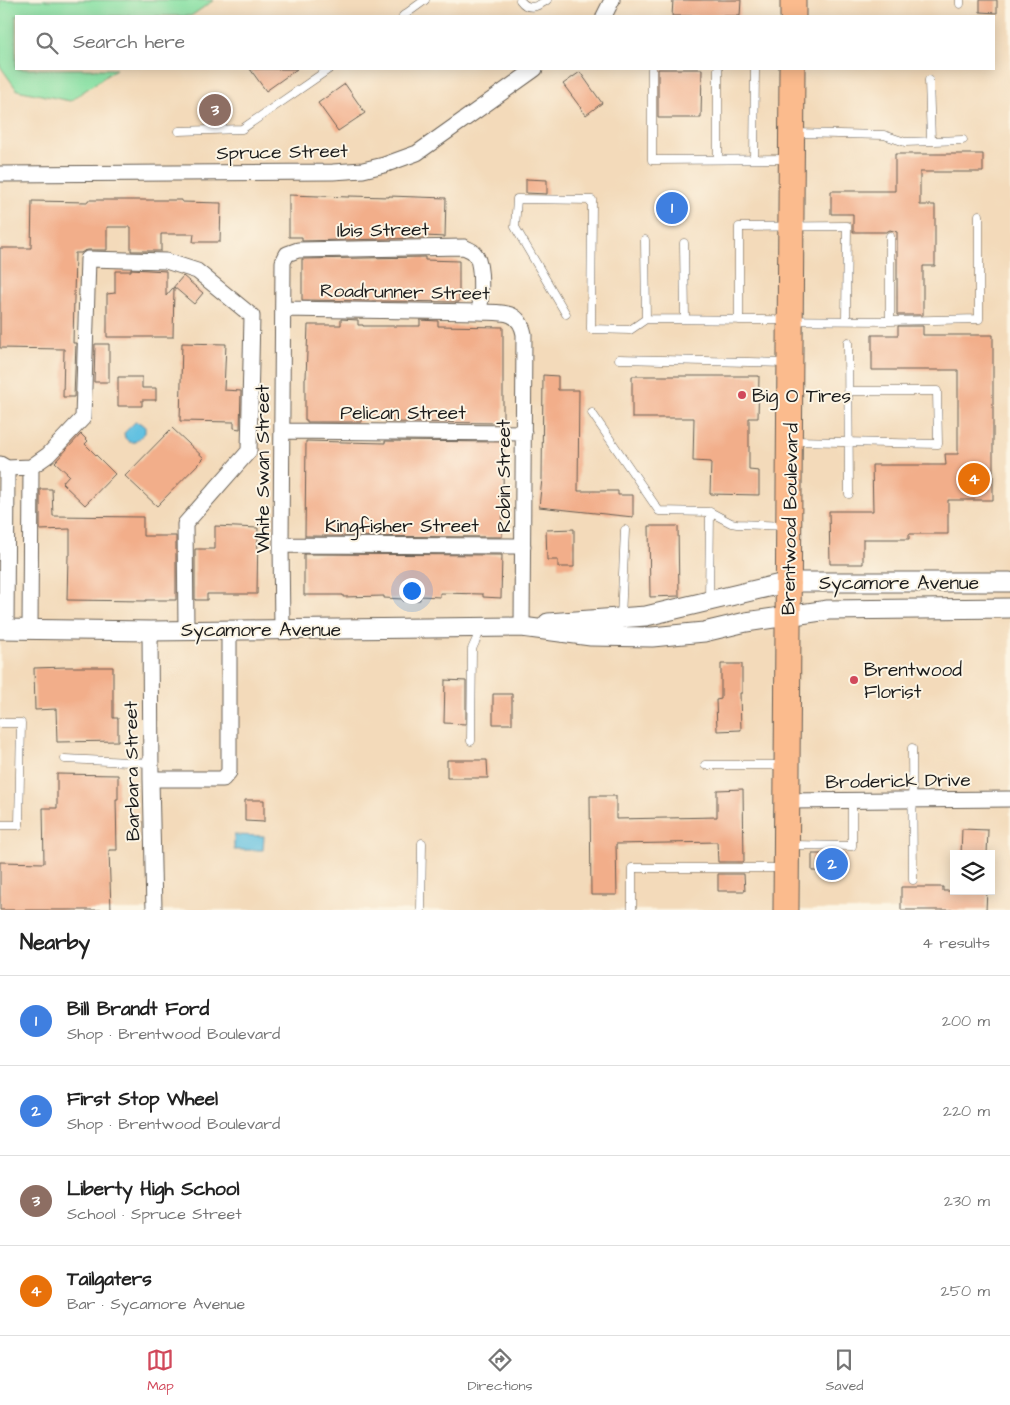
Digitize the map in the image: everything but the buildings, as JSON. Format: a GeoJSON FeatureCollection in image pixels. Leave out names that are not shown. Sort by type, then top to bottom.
{"type":"FeatureCollection","features":[{"type":"Feature","properties":{"kind":"main road"},"geometry":{"type":"LineString","coordinates":[[792,15],[793,0]]}},
{"type":"Feature","properties":{"kind":"main road","name":"Brentwood Boulevard"},"geometry":{"type":"LineString","coordinates":[[786,910],[792,70]]}},
{"type":"Feature","properties":{"kind":"street"},"geometry":{"type":"LineString","coordinates":[[605,15],[612,0]]}},
{"type":"Feature","properties":{"kind":"street","name":"Spruce Street"},"geometry":{"type":"LineString","coordinates":[[0,174],[323,172],[363,170],[384,165],[417,152],[534,70]]}},
{"type":"Feature","properties":{"kind":"street","name":"Ibis Street"},"geometry":{"type":"LineString","coordinates":[[283,309],[283,262],[287,254],[298,250],[464,248],[473,252],[478,258],[480,312]]}},
{"type":"Feature","properties":{"kind":"street"},"geometry":{"type":"LineString","coordinates":[[3,629],[4,466],[31,467],[48,455],[83,418],[88,259],[166,261],[197,271],[252,316],[249,451],[185,524],[186,629]]}},
{"type":"Feature","properties":{"kind":"street","name":"Roadrunner Street"},"geometry":{"type":"LineString","coordinates":[[283,309],[480,312],[511,314],[522,324]]}},
{"type":"Feature","properties":{"kind":"street","name":"White Swan Street"},"geometry":{"type":"LineString","coordinates":[[282,629],[283,309]]}},
{"type":"Feature","properties":{"kind":"street","name":"Robin Street"},"geometry":{"type":"LineString","coordinates":[[522,324],[524,334],[522,627]]}},
{"type":"Feature","properties":{"kind":"street","name":"Pelican Street"},"geometry":{"type":"LineString","coordinates":[[282,431],[524,433]]}},
{"type":"Feature","properties":{"kind":"street"},"geometry":{"type":"LineString","coordinates":[[30,630],[31,467]]}},
{"type":"Feature","properties":{"kind":"street","name":"Kingfisher Street"},"geometry":{"type":"LineString","coordinates":[[281,545],[523,546]]}},
{"type":"Feature","properties":{"kind":"street","name":"Sycamore Avenue"},"geometry":{"type":"LineString","coordinates":[[3,629],[150,631],[186,629],[522,627],[557,622],[646,616],[789,582],[1010,582]]}},
{"type":"Feature","properties":{"kind":"street","name":"Sycamore Avenue"},"geometry":{"type":"LineString","coordinates":[[522,627],[591,636],[652,638],[704,632],[746,622],[828,610],[1010,608]]}},
{"type":"Feature","properties":{"kind":"street"},"geometry":{"type":"LineString","coordinates":[[151,779],[223,778],[229,772],[229,630]]}},
{"type":"Feature","properties":{"kind":"street","name":"Barbara Street"},"geometry":{"type":"LineString","coordinates":[[150,631],[154,910]]}},
{"type":"Feature","properties":{"kind":"street","name":"Broderick Drive"},"geometry":{"type":"LineString","coordinates":[[786,801],[1010,799]]}},
{"type":"Feature","properties":{"kind":"lane"},"geometry":{"type":"LineString","coordinates":[[404,15],[426,0]]}},
{"type":"Feature","properties":{"kind":"lane"},"geometry":{"type":"LineString","coordinates":[[520,0],[529,7],[537,7],[547,0]]}},
{"type":"Feature","properties":{"kind":"lane"},"geometry":{"type":"LineString","coordinates":[[179,131],[242,129],[328,70]]}},
{"type":"Feature","properties":{"kind":"lane"},"geometry":{"type":"LineString","coordinates":[[652,70],[652,160],[792,159]]}},
{"type":"Feature","properties":{"kind":"lane"},"geometry":{"type":"LineString","coordinates":[[718,70],[718,159]]}},
{"type":"Feature","properties":{"kind":"lane"},"geometry":{"type":"LineString","coordinates":[[754,159],[755,70]]}},
{"type":"Feature","properties":{"kind":"lane"},"geometry":{"type":"LineString","coordinates":[[929,80],[931,141]]}},
{"type":"Feature","properties":{"kind":"lane"},"geometry":{"type":"LineString","coordinates":[[792,133],[884,135],[904,142],[963,140]]}},
{"type":"Feature","properties":{"kind":"lane"},"geometry":{"type":"LineString","coordinates":[[566,314],[515,227],[517,199],[592,200],[591,329],[630,330],[646,319],[979,319],[979,215]]}},
{"type":"Feature","properties":{"kind":"lane"},"geometry":{"type":"LineString","coordinates":[[739,320],[739,227],[847,226],[846,320]]}},
{"type":"Feature","properties":{"kind":"lane"},"geometry":{"type":"LineString","coordinates":[[890,236],[890,320]]}},
{"type":"Feature","properties":{"kind":"lane"},"geometry":{"type":"LineString","coordinates":[[646,240],[646,319]]}},
{"type":"Feature","properties":{"kind":"lane"},"geometry":{"type":"LineString","coordinates":[[684,243],[685,319]]}},
{"type":"Feature","properties":{"kind":"lane"},"geometry":{"type":"LineString","coordinates":[[848,342],[849,494]]}},
{"type":"Feature","properties":{"kind":"lane"},"geometry":{"type":"LineString","coordinates":[[619,359],[790,363]]}},
{"type":"Feature","properties":{"kind":"lane"},"geometry":{"type":"LineString","coordinates":[[790,441],[938,444],[937,390],[849,391]]}},
{"type":"Feature","properties":{"kind":"lane"},"geometry":{"type":"LineString","coordinates":[[592,413],[659,511],[710,512],[730,523],[789,526]]}},
{"type":"Feature","properties":{"kind":"lane"},"geometry":{"type":"LineString","coordinates":[[709,601],[710,512]]}},
{"type":"Feature","properties":{"kind":"lane"},"geometry":{"type":"LineString","coordinates":[[622,618],[625,530]]}},
{"type":"Feature","properties":{"kind":"lane"},"geometry":{"type":"LineString","coordinates":[[471,741],[472,649],[482,628]]}},
{"type":"Feature","properties":{"kind":"lane"},"geometry":{"type":"LineString","coordinates":[[0,723],[21,722],[19,825],[0,825]]}},
{"type":"Feature","properties":{"kind":"lane"},"geometry":{"type":"LineString","coordinates":[[912,748],[913,880]]}},
{"type":"Feature","properties":{"kind":"lane"},"geometry":{"type":"LineString","coordinates":[[65,759],[151,763]]}},
{"type":"Feature","properties":{"kind":"lane"},"geometry":{"type":"LineString","coordinates":[[705,765],[787,765]]}},
{"type":"Feature","properties":{"kind":"lane"},"geometry":{"type":"LineString","coordinates":[[632,910],[632,868],[786,856],[852,846],[852,800]]}},
{"type":"Feature","properties":{"kind":"lane"},"geometry":{"type":"LineString","coordinates":[[422,843],[422,910]]}},
{"type":"Feature","properties":{"kind":"green space"},"geometry":{"type":"Polygon","coordinates":[[[0,0],[214,0],[192,15],[15,15],[15,70],[115,70],[70,101],[17,90],[0,66],[0,0]]]}},
{"type":"Feature","properties":{"kind":"water"},"geometry":{"type":"Polygon","coordinates":[[[135,422],[145,427],[145,433],[135,442],[129,442],[125,438],[124,433],[135,422]]]}},
{"type":"Feature","properties":{"kind":"water"},"geometry":{"type":"Polygon","coordinates":[[[234,835],[264,836],[263,850],[234,850],[234,835]]]}},
{"type":"Feature","properties":{"kind":"place","name":"Liberty High School"},"geometry":{"type":"Point","coordinates":[215,110]}},
{"type":"Feature","properties":{"kind":"place","name":"Bill Brandt Ford"},"geometry":{"type":"Point","coordinates":[672,208]}},
{"type":"Feature","properties":{"kind":"place","name":"Big O Tires"},"geometry":{"type":"Point","coordinates":[742,395]}},
{"type":"Feature","properties":{"kind":"place","name":"Tailgaters"},"geometry":{"type":"Point","coordinates":[974,479]}},
{"type":"Feature","properties":{"kind":"place","name":"Brentwood Florist"},"geometry":{"type":"Point","coordinates":[854,680]}},
{"type":"Feature","properties":{"kind":"place","name":"First Stop Wheel"},"geometry":{"type":"Point","coordinates":[832,864]}}]}
